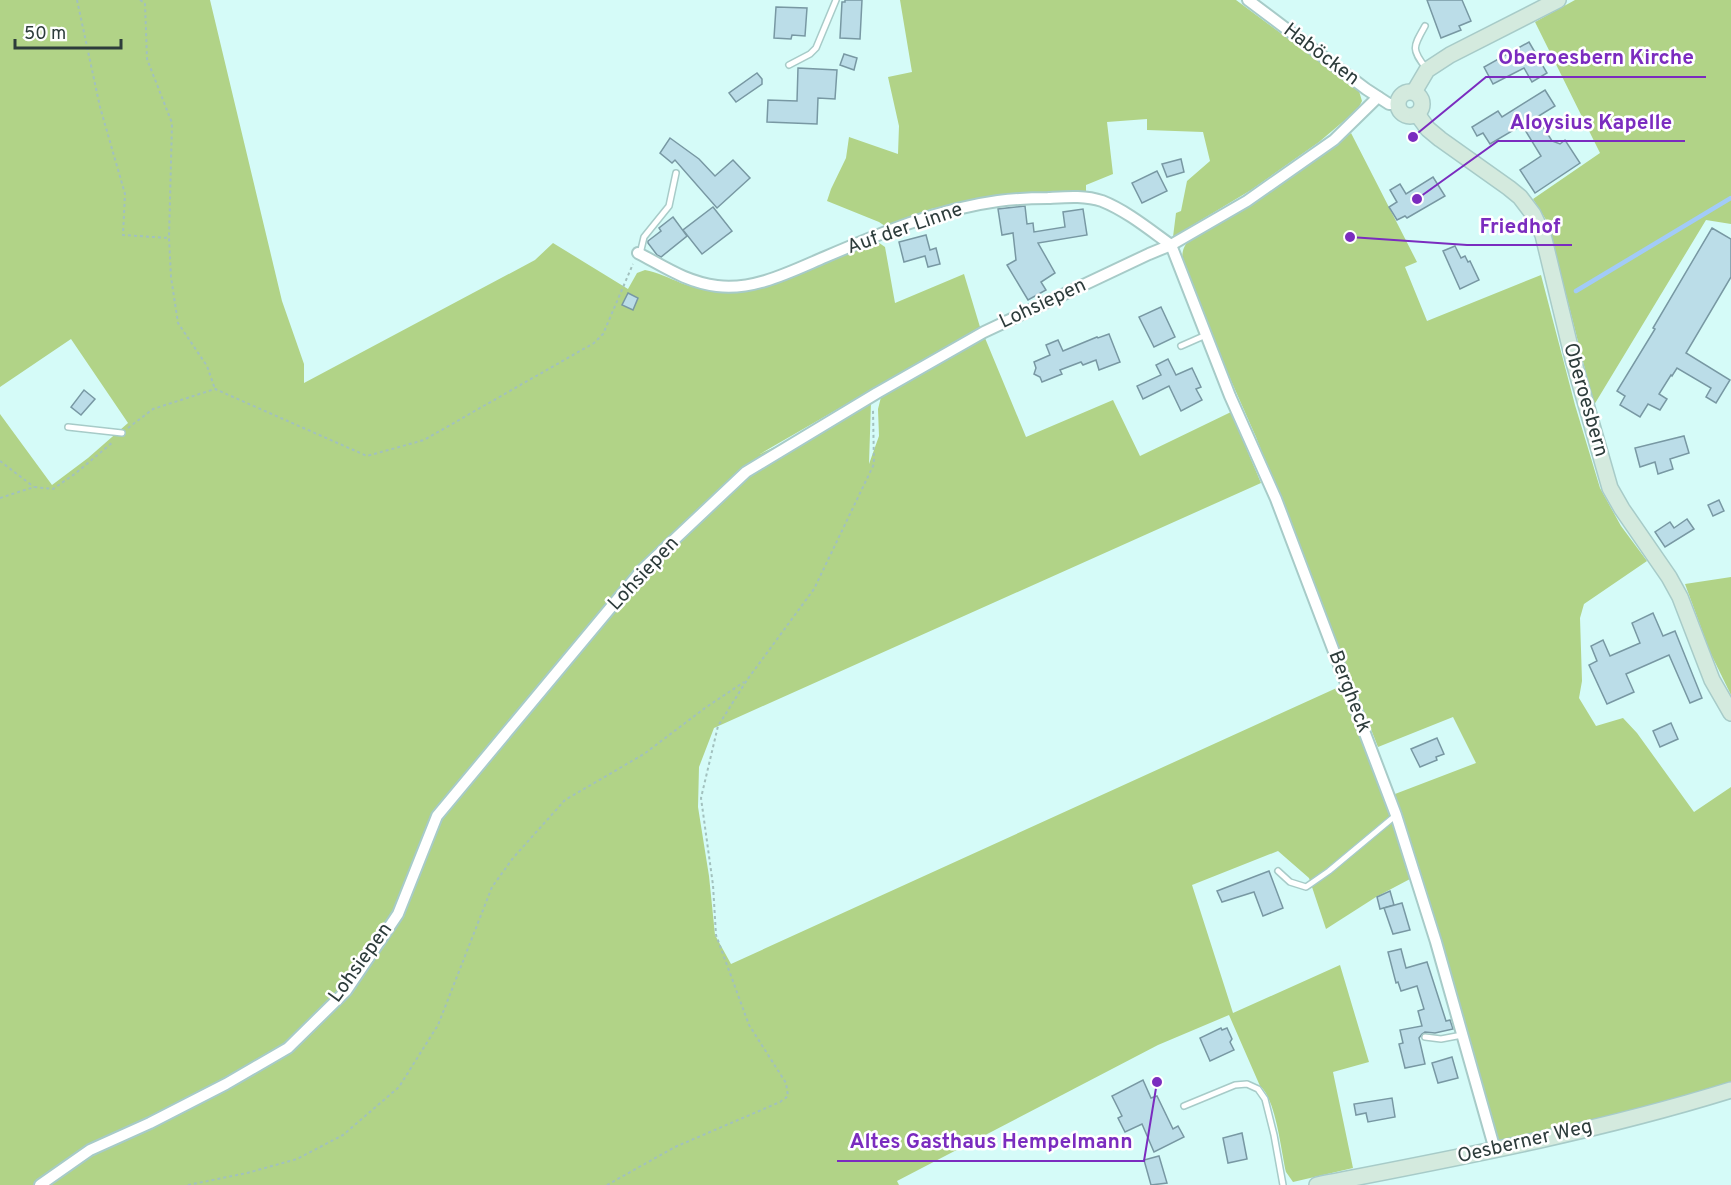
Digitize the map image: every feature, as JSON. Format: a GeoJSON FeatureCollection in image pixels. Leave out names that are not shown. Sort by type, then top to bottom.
{"type":"FeatureCollection","features":[{"type":"Feature","properties":{"kind":"street","name":"Haböcken"},"geometry":{"type":"LineString","coordinates":[[1248,0],[1378,97],[1389,104],[1397,104]]}},
{"type":"Feature","properties":{"kind":"street"},"geometry":{"type":"LineString","coordinates":[[1414,93],[1428,70],[1450,55],[1558,0]]}},
{"type":"Feature","properties":{"kind":"street"},"geometry":{"type":"LineString","coordinates":[[1404,93],[1414,93],[1422,102],[1421,107],[1417,114],[1406,115],[1399,110],[1398,100],[1404,93]]}},
{"type":"Feature","properties":{"kind":"street","name":"Lohsiepen"},"geometry":{"type":"LineString","coordinates":[[40,1185],[90,1150],[150,1123],[226,1084],[288,1048],[346,991],[398,914],[436,816],[642,570],[746,472],[984,332],[1171,245],[1247,201],[1334,140],[1378,97]]}},
{"type":"Feature","properties":{"kind":"street","name":"Oberoesbern"},"geometry":{"type":"LineString","coordinates":[[1417,114],[1428,129],[1440,139],[1520,197],[1533,214],[1543,235],[1573,359],[1610,488],[1680,597],[1712,680],[1731,712]]}},
{"type":"Feature","properties":{"kind":"street","name":"Auf der Linne"},"geometry":{"type":"LineString","coordinates":[[639,253],[675,275],[696,282],[735,287],[754,284],[792,271],[886,231],[924,218],[997,201],[1057,198],[1102,201],[1126,214],[1171,245]]}},
{"type":"Feature","properties":{"kind":"street","name":"Bergheck"},"geometry":{"type":"LineString","coordinates":[[1171,245],[1230,396],[1275,499],[1396,814],[1496,1150]]}},
{"type":"Feature","properties":{"kind":"street","name":"Oesberner Weg"},"geometry":{"type":"LineString","coordinates":[[1317,1185],[1496,1150],[1652,1113],[1731,1090]]}},
{"type":"Feature","properties":{"kind":"lane"},"geometry":{"type":"LineString","coordinates":[[789,65],[810,54],[816,48],[836,0]]}},
{"type":"Feature","properties":{"kind":"lane"},"geometry":{"type":"LineString","coordinates":[[1425,26],[1415,43],[1416,56],[1428,70]]}},
{"type":"Feature","properties":{"kind":"lane"},"geometry":{"type":"LineString","coordinates":[[639,253],[644,237],[669,206],[676,172]]}},
{"type":"Feature","properties":{"kind":"lane"},"geometry":{"type":"LineString","coordinates":[[1181,346],[1206,335]]}},
{"type":"Feature","properties":{"kind":"lane"},"geometry":{"type":"LineString","coordinates":[[68,427],[122,433]]}},
{"type":"Feature","properties":{"kind":"lane"},"geometry":{"type":"LineString","coordinates":[[1278,871],[1290,882],[1306,887],[1329,872],[1396,814]]}},
{"type":"Feature","properties":{"kind":"lane"},"geometry":{"type":"LineString","coordinates":[[1425,1037],[1441,1039],[1462,1035]]}},
{"type":"Feature","properties":{"kind":"lane"},"geometry":{"type":"LineString","coordinates":[[1184,1106],[1235,1085],[1247,1084],[1258,1089],[1265,1099],[1283,1185]]}},
{"type":"Feature","properties":{"kind":"path"},"geometry":{"type":"LineString","coordinates":[[77,0],[100,107],[125,194],[123,235],[169,238]]}},
{"type":"Feature","properties":{"kind":"path"},"geometry":{"type":"LineString","coordinates":[[140,0],[145,3],[147,59],[172,123],[169,238],[171,277],[178,322],[207,366],[215,389]]}},
{"type":"Feature","properties":{"kind":"path"},"geometry":{"type":"LineString","coordinates":[[0,498],[33,487],[53,489],[76,473],[153,408],[215,389],[367,456],[424,440],[594,343],[603,334],[639,253]]}},
{"type":"Feature","properties":{"kind":"path"},"geometry":{"type":"LineString","coordinates":[[607,1185],[675,1148],[780,1102],[788,1096],[786,1083],[748,1025],[716,935],[713,885],[701,798],[718,726],[747,681],[814,589],[874,464],[873,410],[877,393]]}},
{"type":"Feature","properties":{"kind":"path"},"geometry":{"type":"LineString","coordinates":[[0,461],[33,487]]}},
{"type":"Feature","properties":{"kind":"path"},"geometry":{"type":"LineString","coordinates":[[188,1185],[247,1173],[297,1159],[343,1135],[399,1087],[438,1025],[492,887],[513,858],[565,800],[644,754],[705,708],[747,681]]}},
{"type":"Feature","properties":{"kind":"green space"},"geometry":{"type":"Polygon","coordinates":[[[0,0],[210,0],[282,301],[304,364],[304,383],[535,260],[553,243],[628,289],[637,273],[645,270],[691,286],[730,291],[760,288],[875,240],[885,247],[895,303],[964,274],[980,327],[760,454],[871,402],[869,464],[879,436],[878,409],[881,397],[985,338],[1026,437],[1113,400],[1140,456],[1231,412],[1261,483],[714,728],[699,767],[698,807],[709,876],[715,935],[731,964],[1341,686],[1393,819],[1410,879],[1376,897],[1326,929],[1309,878],[1278,851],[1192,885],[1233,1013],[1340,965],[1369,1062],[1333,1072],[1353,1168],[1293,1182],[1286,1172],[1270,1102],[1260,1086],[1229,1015],[1158,1045],[897,1181],[899,1185],[0,1185],[0,414],[52,485],[88,458],[128,423],[71,339],[0,387],[0,0]]]}},
{"type":"Feature","properties":{"kind":"green space"},"geometry":{"type":"Polygon","coordinates":[[[900,0],[1236,0],[1359,91],[1362,101],[1358,109],[1319,142],[1251,190],[1173,237],[1176,213],[1181,211],[1187,181],[1210,161],[1203,132],[1147,130],[1147,119],[1107,122],[1113,174],[1086,185],[1086,193],[1059,192],[997,196],[931,209],[885,226],[827,201],[846,158],[849,137],[898,154],[899,126],[888,77],[912,72],[900,0]]]}},
{"type":"Feature","properties":{"kind":"green space"},"geometry":{"type":"Polygon","coordinates":[[[1575,0],[1731,0],[1731,224],[1706,220],[1594,405],[1548,223],[1533,199],[1600,153],[1535,22],[1575,0]]]}},
{"type":"Feature","properties":{"kind":"green space"},"geometry":{"type":"Polygon","coordinates":[[[1351,133],[1417,262],[1405,267],[1427,321],[1541,275],[1575,405],[1600,488],[1621,526],[1647,561],[1584,604],[1580,618],[1582,681],[1579,698],[1596,726],[1623,718],[1637,733],[1694,812],[1731,787],[1731,1086],[1499,1145],[1420,872],[1395,794],[1476,763],[1453,717],[1378,747],[1256,437],[1221,358],[1182,260],[1184,247],[1190,239],[1273,188],[1351,133]]]}},
{"type":"Feature","properties":{"kind":"green space"},"geometry":{"type":"Polygon","coordinates":[[[1731,577],[1731,695],[1710,652],[1685,584],[1731,577]]]}},
{"type":"Feature","properties":{"kind":"building"},"geometry":{"type":"Polygon","coordinates":[[[862,0],[860,39],[840,38],[842,2],[862,0]]]}},
{"type":"Feature","properties":{"kind":"building"},"geometry":{"type":"Polygon","coordinates":[[[1427,0],[1462,0],[1471,21],[1459,26],[1461,30],[1441,38],[1427,0]]]}},
{"type":"Feature","properties":{"kind":"building"},"geometry":{"type":"Polygon","coordinates":[[[776,7],[807,8],[805,36],[792,35],[791,39],[774,38],[776,7]]]}},
{"type":"Feature","properties":{"kind":"building"},"geometry":{"type":"Polygon","coordinates":[[[1529,42],[1547,73],[1532,82],[1524,68],[1493,84],[1484,67],[1529,42]]]}},
{"type":"Feature","properties":{"kind":"building"},"geometry":{"type":"Polygon","coordinates":[[[844,54],[857,58],[854,70],[840,65],[844,54]]]}},
{"type":"Feature","properties":{"kind":"building"},"geometry":{"type":"Polygon","coordinates":[[[798,68],[837,70],[835,99],[818,98],[817,124],[767,122],[768,100],[797,101],[798,68]]]}},
{"type":"Feature","properties":{"kind":"building"},"geometry":{"type":"Polygon","coordinates":[[[757,73],[762,79],[762,84],[736,102],[729,93],[757,73]]]}},
{"type":"Feature","properties":{"kind":"building"},"geometry":{"type":"Polygon","coordinates":[[[1545,90],[1555,106],[1537,117],[1552,141],[1560,144],[1565,140],[1580,163],[1535,193],[1520,170],[1541,156],[1522,125],[1490,144],[1483,133],[1477,136],[1472,127],[1498,111],[1502,117],[1545,90]]]}},
{"type":"Feature","properties":{"kind":"building"},"geometry":{"type":"Polygon","coordinates":[[[670,138],[699,159],[715,176],[733,160],[750,178],[717,208],[675,160],[672,163],[660,153],[670,138]]]}},
{"type":"Feature","properties":{"kind":"building"},"geometry":{"type":"Polygon","coordinates":[[[1181,159],[1184,172],[1167,177],[1162,164],[1181,159]]]}},
{"type":"Feature","properties":{"kind":"building"},"geometry":{"type":"Polygon","coordinates":[[[1157,171],[1167,191],[1142,203],[1132,183],[1157,171]]]}},
{"type":"Feature","properties":{"kind":"building"},"geometry":{"type":"Polygon","coordinates":[[[1433,177],[1445,196],[1407,218],[1405,216],[1397,220],[1389,207],[1397,202],[1390,190],[1400,184],[1406,194],[1433,177]]]}},
{"type":"Feature","properties":{"kind":"building"},"geometry":{"type":"Polygon","coordinates":[[[1025,206],[1027,224],[1033,223],[1034,232],[1065,227],[1063,212],[1083,209],[1087,235],[1038,243],[1055,273],[1041,282],[1046,290],[1028,300],[1007,265],[1016,260],[1013,233],[1002,235],[998,209],[1025,206]]]}},
{"type":"Feature","properties":{"kind":"building"},"geometry":{"type":"Polygon","coordinates":[[[713,207],[732,231],[702,254],[683,230],[713,207]]]}},
{"type":"Feature","properties":{"kind":"building"},"geometry":{"type":"Polygon","coordinates":[[[673,217],[687,236],[661,257],[657,255],[648,241],[673,217]]]}},
{"type":"Feature","properties":{"kind":"building"},"geometry":{"type":"Polygon","coordinates":[[[1712,228],[1731,239],[1731,277],[1686,353],[1730,380],[1716,403],[1706,397],[1711,388],[1677,368],[1659,394],[1667,399],[1660,410],[1648,404],[1640,417],[1620,405],[1625,396],[1617,391],[1712,228]]]}},
{"type":"Feature","properties":{"kind":"building"},"geometry":{"type":"Polygon","coordinates":[[[926,235],[930,250],[936,248],[940,264],[928,267],[925,256],[904,262],[899,242],[926,235]]]}},
{"type":"Feature","properties":{"kind":"building"},"geometry":{"type":"Polygon","coordinates":[[[1455,246],[1461,258],[1465,256],[1468,262],[1470,261],[1479,280],[1460,289],[1443,251],[1455,246]]]}},
{"type":"Feature","properties":{"kind":"building"},"geometry":{"type":"Polygon","coordinates":[[[628,293],[638,298],[633,310],[622,305],[628,293]]]}},
{"type":"Feature","properties":{"kind":"building"},"geometry":{"type":"Polygon","coordinates":[[[1161,307],[1175,337],[1154,347],[1139,317],[1161,307]]]}},
{"type":"Feature","properties":{"kind":"building"},"geometry":{"type":"Polygon","coordinates":[[[1109,334],[1120,362],[1099,370],[1096,360],[1083,365],[1081,362],[1060,370],[1062,374],[1042,382],[1040,377],[1034,374],[1036,368],[1034,362],[1050,355],[1046,345],[1058,340],[1063,351],[1109,334]]]}},
{"type":"Feature","properties":{"kind":"building"},"geometry":{"type":"Polygon","coordinates":[[[1168,359],[1176,375],[1192,368],[1201,387],[1196,389],[1202,400],[1181,411],[1169,386],[1143,399],[1137,386],[1161,375],[1156,365],[1168,359]]]}},
{"type":"Feature","properties":{"kind":"building"},"geometry":{"type":"Polygon","coordinates":[[[84,390],[95,399],[81,415],[71,407],[84,390]]]}},
{"type":"Feature","properties":{"kind":"building"},"geometry":{"type":"Polygon","coordinates":[[[1684,436],[1689,453],[1670,459],[1673,469],[1658,474],[1655,462],[1640,467],[1635,448],[1684,436]]]}},
{"type":"Feature","properties":{"kind":"building"},"geometry":{"type":"Polygon","coordinates":[[[1719,500],[1724,511],[1713,516],[1708,505],[1719,500]]]}},
{"type":"Feature","properties":{"kind":"building"},"geometry":{"type":"Polygon","coordinates":[[[1687,519],[1694,529],[1665,547],[1655,532],[1670,522],[1674,528],[1687,519]]]}},
{"type":"Feature","properties":{"kind":"building"},"geometry":{"type":"Polygon","coordinates":[[[1653,613],[1663,636],[1675,631],[1702,698],[1690,703],[1669,655],[1626,674],[1634,692],[1607,704],[1589,665],[1597,661],[1591,646],[1603,640],[1610,656],[1640,643],[1632,623],[1653,613]]]}},
{"type":"Feature","properties":{"kind":"building"},"geometry":{"type":"Polygon","coordinates":[[[1671,723],[1678,739],[1660,747],[1653,731],[1671,723]]]}},
{"type":"Feature","properties":{"kind":"building"},"geometry":{"type":"Polygon","coordinates":[[[1437,738],[1444,754],[1436,757],[1437,760],[1420,767],[1411,749],[1437,738]]]}},
{"type":"Feature","properties":{"kind":"building"},"geometry":{"type":"Polygon","coordinates":[[[1269,871],[1283,908],[1263,916],[1254,892],[1222,902],[1217,891],[1269,871]]]}},
{"type":"Feature","properties":{"kind":"building"},"geometry":{"type":"Polygon","coordinates":[[[1390,891],[1394,905],[1380,909],[1377,897],[1390,891]]]}},
{"type":"Feature","properties":{"kind":"building"},"geometry":{"type":"Polygon","coordinates":[[[1402,903],[1410,930],[1393,934],[1384,908],[1402,903]]]}},
{"type":"Feature","properties":{"kind":"building"},"geometry":{"type":"Polygon","coordinates":[[[1401,949],[1406,968],[1427,962],[1446,1021],[1450,1020],[1453,1029],[1422,1034],[1419,1038],[1425,1064],[1405,1068],[1399,1044],[1403,1043],[1400,1030],[1422,1026],[1418,1011],[1424,1009],[1417,986],[1401,991],[1398,982],[1396,983],[1388,952],[1401,949]]]}},
{"type":"Feature","properties":{"kind":"building"},"geometry":{"type":"Polygon","coordinates":[[[1221,1028],[1222,1030],[1227,1028],[1234,1050],[1210,1061],[1200,1038],[1221,1028]]]}},
{"type":"Feature","properties":{"kind":"building"},"geometry":{"type":"Polygon","coordinates":[[[1452,1057],[1458,1078],[1438,1083],[1432,1063],[1452,1057]]]}},
{"type":"Feature","properties":{"kind":"building"},"geometry":{"type":"Polygon","coordinates":[[[1143,1080],[1151,1098],[1157,1096],[1173,1129],[1178,1126],[1184,1137],[1154,1152],[1142,1124],[1125,1132],[1118,1118],[1122,1116],[1112,1096],[1143,1080]]]}},
{"type":"Feature","properties":{"kind":"building"},"geometry":{"type":"Polygon","coordinates":[[[1392,1098],[1395,1117],[1368,1122],[1366,1113],[1356,1115],[1354,1104],[1392,1098]]]}},
{"type":"Feature","properties":{"kind":"building"},"geometry":{"type":"Polygon","coordinates":[[[1242,1133],[1247,1159],[1228,1163],[1223,1138],[1242,1133]]]}},
{"type":"Feature","properties":{"kind":"building"},"geometry":{"type":"Polygon","coordinates":[[[1159,1156],[1167,1183],[1151,1185],[1144,1160],[1159,1156]]]}},
{"type":"Feature","properties":{"kind":"waterway"},"geometry":{"type":"LineString","coordinates":[[1576,291],[1731,198]]}},
{"type":"Feature","properties":{"kind":"place","name":"Oberoesbern Kirche"},"geometry":{"type":"Point","coordinates":[1413,137]}},
{"type":"Feature","properties":{"kind":"place","name":"Aloysius Kapelle"},"geometry":{"type":"Point","coordinates":[1417,199]}},
{"type":"Feature","properties":{"kind":"place","name":"Friedhof"},"geometry":{"type":"Point","coordinates":[1350,237]}},
{"type":"Feature","properties":{"kind":"place","name":"Altes Gasthaus Hempelmann"},"geometry":{"type":"Point","coordinates":[1157,1082]}}]}
